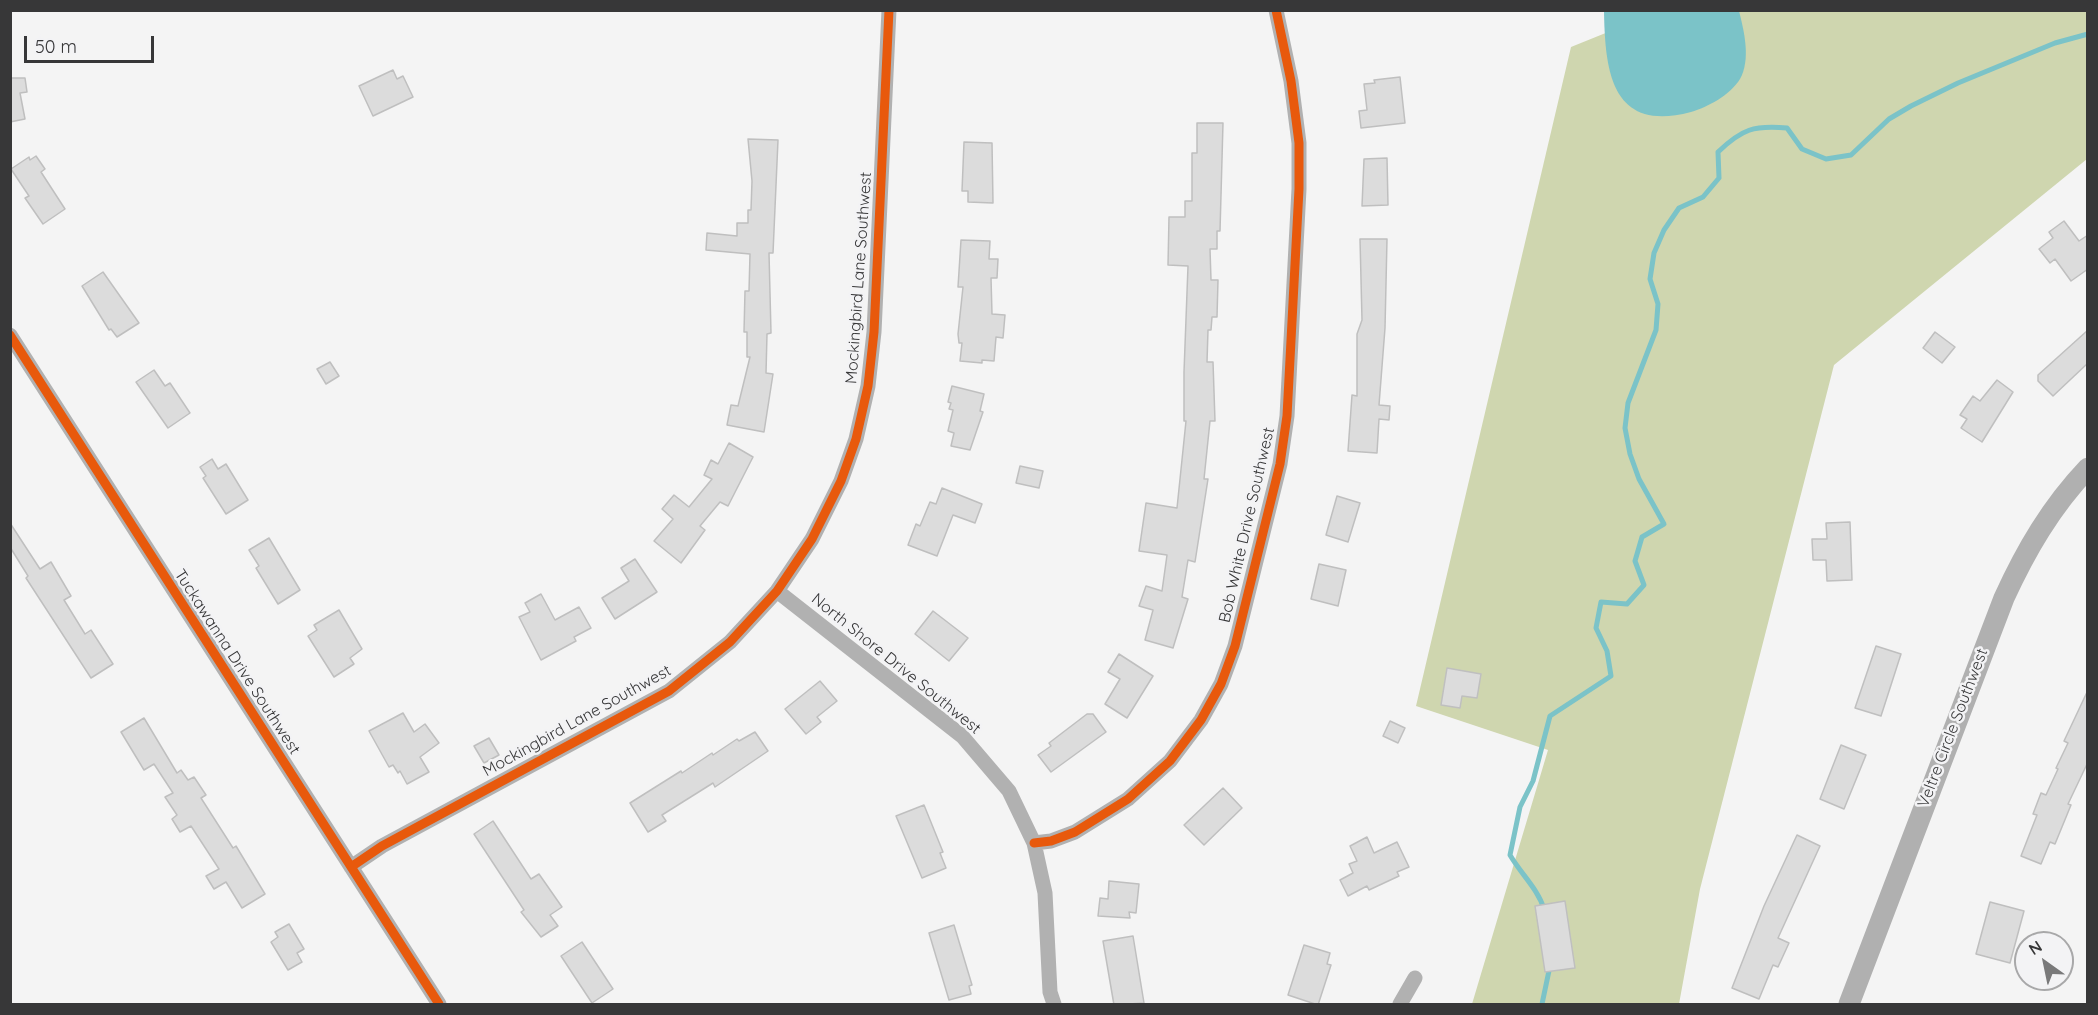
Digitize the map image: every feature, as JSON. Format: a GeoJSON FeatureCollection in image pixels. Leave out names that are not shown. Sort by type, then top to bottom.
{"type":"FeatureCollection","features":[{"type":"Feature","properties":{"kind":"street","name":"Mockingbird Lane Southwest"},"geometry":{"type":"LineString","coordinates":[[351,867],[382,846],[669,691],[730,642],[777,591],[812,539],[837,491],[856,439],[868,386],[874,332],[889,10]]}},
{"type":"Feature","properties":{"kind":"street","name":"Bob White Drive Southwest"},"geometry":{"type":"LineString","coordinates":[[1034,843],[1051,841],[1075,832],[1128,799],[1170,761],[1201,720],[1221,684],[1235,646],[1280,464],[1288,404],[1299,189],[1299,143],[1291,81],[1276,10]]}},
{"type":"Feature","properties":{"kind":"street","name":"Tuckawanna Drive Southwest"},"geometry":{"type":"LineString","coordinates":[[10,335],[439,1005]]}},
{"type":"Feature","properties":{"kind":"street","name":"Veltre Circle Southwest"},"geometry":{"type":"LineString","coordinates":[[1849,1005],[2004,598],[2023,556],[2048,516],[2088,468]]}},
{"type":"Feature","properties":{"kind":"street","name":"North Shore Drive Southwest"},"geometry":{"type":"LineString","coordinates":[[777,591],[962,736],[1008,791],[1034,843],[1045,893],[1050,992],[1054,1005]]}},
{"type":"Feature","properties":{"kind":"street"},"geometry":{"type":"LineString","coordinates":[[1400,1005],[1415,978]]}},
{"type":"Feature","properties":{"kind":"green space"},"geometry":{"type":"Polygon","coordinates":[[[1660,11],[2087,11],[2087,159],[1834,365],[1700,889],[1679,1004],[1472,1004],[1548,750],[1416,706],[1571,47],[1660,11]]]}},
{"type":"Feature","properties":{"kind":"water"},"geometry":{"type":"Polygon","coordinates":[[[1604,11],[1739,11],[1746,54],[1740,79],[1725,95],[1698,110],[1665,116],[1644,114],[1629,106],[1618,93],[1611,76],[1607,56],[1604,11]]]}},
{"type":"Feature","properties":{"kind":"building"},"geometry":{"type":"Polygon","coordinates":[[[393,70],[397,79],[403,76],[413,97],[373,116],[359,86],[393,70]]]}},
{"type":"Feature","properties":{"kind":"building"},"geometry":{"type":"Polygon","coordinates":[[[1400,77],[1405,123],[1361,128],[1359,111],[1367,110],[1364,84],[1375,83],[1374,80],[1400,77]]]}},
{"type":"Feature","properties":{"kind":"building"},"geometry":{"type":"Polygon","coordinates":[[[10,78],[25,78],[27,92],[20,93],[25,119],[10,122],[10,78]]]}},
{"type":"Feature","properties":{"kind":"building"},"geometry":{"type":"Polygon","coordinates":[[[1197,123],[1223,123],[1220,231],[1217,231],[1217,249],[1210,249],[1211,280],[1218,280],[1217,317],[1212,317],[1211,330],[1208,330],[1207,362],[1213,362],[1215,421],[1210,421],[1204,479],[1208,479],[1195,562],[1188,560],[1182,597],[1188,599],[1173,648],[1145,640],[1153,610],[1139,606],[1146,586],[1162,591],[1167,555],[1139,551],[1146,503],[1177,508],[1186,421],[1184,421],[1184,372],[1188,266],[1168,265],[1169,217],[1185,217],[1185,201],[1192,201],[1192,153],[1197,153],[1197,123]]]}},
{"type":"Feature","properties":{"kind":"building"},"geometry":{"type":"Polygon","coordinates":[[[748,139],[778,140],[773,253],[769,253],[771,333],[767,334],[766,373],[773,374],[764,432],[727,425],[731,405],[738,406],[750,357],[747,357],[747,332],[744,332],[745,291],[749,291],[750,254],[706,250],[707,233],[737,236],[737,223],[748,223],[752,181],[748,139]]]}},
{"type":"Feature","properties":{"kind":"building"},"geometry":{"type":"Polygon","coordinates":[[[964,142],[992,143],[993,203],[968,202],[968,191],[962,191],[964,142]]]}},
{"type":"Feature","properties":{"kind":"building"},"geometry":{"type":"Polygon","coordinates":[[[36,156],[45,169],[41,172],[65,209],[43,224],[25,198],[29,196],[11,169],[29,157],[30,160],[36,156]]]}},
{"type":"Feature","properties":{"kind":"building"},"geometry":{"type":"Polygon","coordinates":[[[1387,158],[1388,205],[1362,206],[1364,159],[1387,158]]]}},
{"type":"Feature","properties":{"kind":"building"},"geometry":{"type":"Polygon","coordinates":[[[2064,221],[2079,241],[2088,235],[2088,269],[2071,281],[2055,259],[2050,263],[2039,249],[2053,238],[2049,232],[2064,221]]]}},
{"type":"Feature","properties":{"kind":"building"},"geometry":{"type":"Polygon","coordinates":[[[1360,239],[1387,239],[1385,328],[1379,405],[1390,406],[1389,420],[1379,419],[1377,453],[1348,451],[1352,395],[1357,396],[1357,334],[1362,320],[1360,239]]]}},
{"type":"Feature","properties":{"kind":"building"},"geometry":{"type":"Polygon","coordinates":[[[961,240],[990,241],[989,259],[998,259],[997,278],[991,278],[992,314],[1005,315],[1003,338],[996,337],[994,361],[982,360],[982,363],[960,361],[962,343],[959,343],[958,334],[963,287],[958,287],[961,240]]]}},
{"type":"Feature","properties":{"kind":"building"},"geometry":{"type":"Polygon","coordinates":[[[103,272],[139,323],[117,337],[111,329],[109,330],[82,286],[103,272]]]}},
{"type":"Feature","properties":{"kind":"building"},"geometry":{"type":"Polygon","coordinates":[[[2088,330],[2088,363],[2053,396],[2038,381],[2038,375],[2088,330]]]}},
{"type":"Feature","properties":{"kind":"building"},"geometry":{"type":"Polygon","coordinates":[[[1935,332],[1955,347],[1942,363],[1923,348],[1935,332]]]}},
{"type":"Feature","properties":{"kind":"building"},"geometry":{"type":"Polygon","coordinates":[[[330,362],[339,376],[326,384],[317,369],[330,362]]]}},
{"type":"Feature","properties":{"kind":"building"},"geometry":{"type":"Polygon","coordinates":[[[154,370],[165,386],[170,383],[190,413],[168,428],[136,382],[154,370]]]}},
{"type":"Feature","properties":{"kind":"building"},"geometry":{"type":"Polygon","coordinates":[[[1997,380],[2013,392],[1982,442],[1961,428],[1967,419],[1960,415],[1973,396],[1980,401],[1997,380]]]}},
{"type":"Feature","properties":{"kind":"building"},"geometry":{"type":"Polygon","coordinates":[[[952,386],[984,394],[980,411],[983,412],[970,450],[951,446],[954,433],[948,431],[953,410],[949,409],[951,403],[948,402],[952,386]]]}},
{"type":"Feature","properties":{"kind":"building"},"geometry":{"type":"Polygon","coordinates":[[[729,443],[753,457],[728,506],[720,502],[700,526],[705,530],[681,563],[654,541],[673,519],[662,509],[674,495],[689,507],[712,479],[704,475],[711,460],[718,464],[729,443]]]}},
{"type":"Feature","properties":{"kind":"building"},"geometry":{"type":"Polygon","coordinates":[[[212,459],[218,469],[226,464],[248,500],[226,514],[203,478],[206,476],[200,467],[212,459]]]}},
{"type":"Feature","properties":{"kind":"building"},"geometry":{"type":"Polygon","coordinates":[[[1020,466],[1043,471],[1039,488],[1016,483],[1020,466]]]}},
{"type":"Feature","properties":{"kind":"building"},"geometry":{"type":"Polygon","coordinates":[[[942,488],[982,504],[975,523],[953,515],[937,556],[908,545],[916,524],[920,526],[930,502],[936,504],[942,488]]]}},
{"type":"Feature","properties":{"kind":"building"},"geometry":{"type":"Polygon","coordinates":[[[1337,496],[1360,503],[1348,542],[1326,535],[1337,496]]]}},
{"type":"Feature","properties":{"kind":"building"},"geometry":{"type":"Polygon","coordinates":[[[1850,522],[1852,580],[1827,581],[1826,560],[1813,560],[1812,539],[1827,539],[1826,523],[1850,522]]]}},
{"type":"Feature","properties":{"kind":"building"},"geometry":{"type":"Polygon","coordinates":[[[10,523],[40,569],[51,562],[71,596],[64,600],[85,634],[91,630],[113,664],[91,678],[26,578],[28,576],[10,547],[10,523]]]}},
{"type":"Feature","properties":{"kind":"building"},"geometry":{"type":"Polygon","coordinates":[[[269,538],[300,590],[278,604],[256,568],[259,566],[249,550],[269,538]]]}},
{"type":"Feature","properties":{"kind":"building"},"geometry":{"type":"Polygon","coordinates":[[[635,559],[657,592],[615,619],[602,598],[629,581],[621,568],[635,559]]]}},
{"type":"Feature","properties":{"kind":"building"},"geometry":{"type":"Polygon","coordinates":[[[1319,564],[1346,570],[1338,606],[1311,599],[1319,564]]]}},
{"type":"Feature","properties":{"kind":"building"},"geometry":{"type":"Polygon","coordinates":[[[541,594],[555,620],[579,607],[591,628],[574,637],[576,641],[541,660],[519,617],[530,612],[525,603],[541,594]]]}},
{"type":"Feature","properties":{"kind":"building"},"geometry":{"type":"Polygon","coordinates":[[[339,610],[362,649],[350,658],[354,664],[334,677],[308,636],[317,630],[314,625],[339,610]]]}},
{"type":"Feature","properties":{"kind":"building"},"geometry":{"type":"Polygon","coordinates":[[[933,611],[968,638],[949,661],[915,634],[933,611]]]}},
{"type":"Feature","properties":{"kind":"building"},"geometry":{"type":"Polygon","coordinates":[[[1876,646],[1901,654],[1881,716],[1855,708],[1876,646]]]}},
{"type":"Feature","properties":{"kind":"building"},"geometry":{"type":"Polygon","coordinates":[[[1119,654],[1153,676],[1127,718],[1105,704],[1120,679],[1108,672],[1119,654]]]}},
{"type":"Feature","properties":{"kind":"building"},"geometry":{"type":"Polygon","coordinates":[[[1447,668],[1481,674],[1477,698],[1462,696],[1460,708],[1441,705],[1447,668]]]}},
{"type":"Feature","properties":{"kind":"building"},"geometry":{"type":"Polygon","coordinates":[[[820,681],[837,701],[817,717],[821,722],[806,734],[785,709],[820,681]]]}},
{"type":"Feature","properties":{"kind":"building"},"geometry":{"type":"Polygon","coordinates":[[[2088,690],[2088,762],[2068,804],[2071,805],[2055,844],[2050,842],[2041,864],[2021,856],[2037,815],[2033,814],[2041,793],[2046,795],[2058,769],[2056,768],[2068,743],[2064,741],[2088,690]]]}},
{"type":"Feature","properties":{"kind":"building"},"geometry":{"type":"Polygon","coordinates":[[[403,713],[414,732],[425,724],[439,743],[420,757],[429,772],[407,784],[400,771],[398,773],[393,765],[389,767],[369,731],[403,713]]]}},
{"type":"Feature","properties":{"kind":"building"},"geometry":{"type":"Polygon","coordinates":[[[1087,714],[1093,714],[1106,732],[1051,772],[1038,755],[1051,746],[1049,743],[1087,714]]]}},
{"type":"Feature","properties":{"kind":"building"},"geometry":{"type":"Polygon","coordinates":[[[144,718],[177,773],[181,770],[188,780],[194,777],[206,795],[201,798],[233,848],[236,846],[265,894],[242,908],[226,882],[214,889],[206,876],[219,869],[191,826],[180,832],[172,819],[177,815],[165,797],[173,793],[154,764],[144,770],[121,732],[144,718]]]}},
{"type":"Feature","properties":{"kind":"building"},"geometry":{"type":"Polygon","coordinates":[[[1390,721],[1405,728],[1398,743],[1383,736],[1390,721]]]}},
{"type":"Feature","properties":{"kind":"building"},"geometry":{"type":"Polygon","coordinates":[[[755,732],[768,751],[715,787],[713,783],[662,815],[666,821],[648,832],[630,803],[712,753],[713,755],[737,739],[739,741],[755,732]]]}},
{"type":"Feature","properties":{"kind":"building"},"geometry":{"type":"Polygon","coordinates":[[[489,738],[499,755],[484,763],[474,746],[489,738]]]}},
{"type":"Feature","properties":{"kind":"building"},"geometry":{"type":"Polygon","coordinates":[[[1841,745],[1866,755],[1844,809],[1820,799],[1841,745]]]}},
{"type":"Feature","properties":{"kind":"building"},"geometry":{"type":"Polygon","coordinates":[[[1223,788],[1242,808],[1204,845],[1184,825],[1223,788]]]}},
{"type":"Feature","properties":{"kind":"building"},"geometry":{"type":"Polygon","coordinates":[[[924,805],[943,852],[940,853],[946,868],[922,878],[896,816],[924,805]]]}},
{"type":"Feature","properties":{"kind":"building"},"geometry":{"type":"Polygon","coordinates":[[[493,821],[531,879],[539,874],[562,907],[550,915],[558,926],[541,937],[521,912],[524,910],[474,834],[493,821]]]}},
{"type":"Feature","properties":{"kind":"building"},"geometry":{"type":"Polygon","coordinates":[[[1797,835],[1820,846],[1778,938],[1789,943],[1778,967],[1773,965],[1759,999],[1732,988],[1764,906],[1797,835]]]}},
{"type":"Feature","properties":{"kind":"building"},"geometry":{"type":"Polygon","coordinates":[[[1367,837],[1374,853],[1397,842],[1409,867],[1397,872],[1399,876],[1369,890],[1367,886],[1348,896],[1340,880],[1353,873],[1349,864],[1357,861],[1350,846],[1367,837]]]}},
{"type":"Feature","properties":{"kind":"building"},"geometry":{"type":"Polygon","coordinates":[[[1109,881],[1139,884],[1136,913],[1129,912],[1130,918],[1098,916],[1100,898],[1108,899],[1109,881]]]}},
{"type":"Feature","properties":{"kind":"building"},"geometry":{"type":"Polygon","coordinates":[[[1565,901],[1575,968],[1545,972],[1535,906],[1565,901]]]}},
{"type":"Feature","properties":{"kind":"building"},"geometry":{"type":"Polygon","coordinates":[[[1990,902],[2024,911],[2019,931],[2014,931],[2014,948],[2010,963],[1976,954],[1990,902]]]}},
{"type":"Feature","properties":{"kind":"building"},"geometry":{"type":"Polygon","coordinates":[[[289,924],[304,949],[297,953],[302,962],[288,970],[271,942],[278,937],[275,932],[289,924]]]}},
{"type":"Feature","properties":{"kind":"building"},"geometry":{"type":"Polygon","coordinates":[[[954,925],[972,985],[969,986],[971,994],[949,1000],[929,933],[954,925]]]}},
{"type":"Feature","properties":{"kind":"building"},"geometry":{"type":"Polygon","coordinates":[[[1133,936],[1144,1003],[1114,1005],[1103,941],[1133,936]]]}},
{"type":"Feature","properties":{"kind":"building"},"geometry":{"type":"Polygon","coordinates":[[[582,942],[613,989],[592,1003],[561,956],[582,942]]]}},
{"type":"Feature","properties":{"kind":"building"},"geometry":{"type":"Polygon","coordinates":[[[1304,945],[1330,953],[1327,964],[1331,965],[1318,1005],[1288,995],[1304,945]]]}},
{"type":"Feature","properties":{"kind":"waterway"},"geometry":{"type":"LineString","coordinates":[[1544,909],[1538,895],[1510,855],[1520,807],[1533,781],[1550,716],[1611,676],[1607,651],[1596,628],[1601,602],[1627,604],[1644,585],[1635,561],[1642,537],[1664,524],[1639,479],[1630,454],[1625,428],[1628,403],[1656,330],[1658,304],[1650,279],[1654,253],[1664,230],[1679,208],[1703,197],[1719,178],[1718,152],[1734,138],[1749,130],[1766,127],[1787,128],[1802,149],[1826,159],[1851,155],[1889,119],[1911,106],[1958,83],[2055,43],[2088,34]]}},
{"type":"Feature","properties":{"kind":"waterway"},"geometry":{"type":"LineString","coordinates":[[1542,1004],[1550,966]]}},
{"type":"Feature","properties":{"kind":"cycle path"},"geometry":{"type":"LineString","coordinates":[[351,867],[382,846],[669,691],[730,642],[777,591],[812,539],[841,481],[856,439],[868,386],[874,332],[889,10]]}},
{"type":"Feature","properties":{"kind":"cycle path"},"geometry":{"type":"LineString","coordinates":[[1034,843],[1051,841],[1075,832],[1128,799],[1170,761],[1201,720],[1221,684],[1235,646],[1280,464],[1287,416],[1299,189],[1299,143],[1291,81],[1276,10]]}},
{"type":"Feature","properties":{"kind":"cycle path"},"geometry":{"type":"LineString","coordinates":[[10,335],[439,1004]]}}]}
